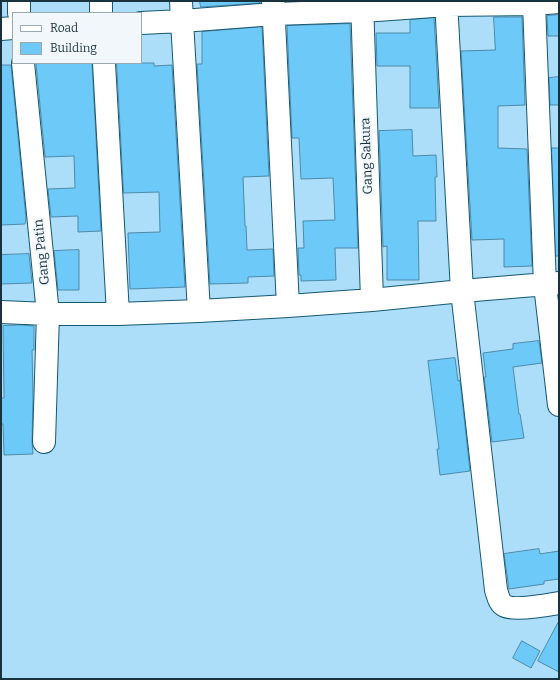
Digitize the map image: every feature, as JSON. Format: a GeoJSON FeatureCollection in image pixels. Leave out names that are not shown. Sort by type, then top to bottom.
{"type":"FeatureCollection","features":[{"type":"Feature","properties":{"kind":"street"},"geometry":{"type":"LineString","coordinates":[[19,1],[19,12]]}},
{"type":"Feature","properties":{"kind":"street"},"geometry":{"type":"LineString","coordinates":[[101,1],[101,12]]}},
{"type":"Feature","properties":{"kind":"street"},"geometry":{"type":"LineString","coordinates":[[142,23],[181,11],[446,3],[534,4],[559,2]]}},
{"type":"Feature","properties":{"kind":"street"},"geometry":{"type":"LineString","coordinates":[[446,3],[462,291],[496,590],[498,599],[504,606],[509,608],[559,603]]}},
{"type":"Feature","properties":{"kind":"street"},"geometry":{"type":"LineString","coordinates":[[534,4],[559,404]]}},
{"type":"Feature","properties":{"kind":"street","name":"Gang Sakura"},"geometry":{"type":"LineString","coordinates":[[363,6],[372,300]]}},
{"type":"Feature","properties":{"kind":"street"},"geometry":{"type":"LineString","coordinates":[[273,8],[288,306]]}},
{"type":"Feature","properties":{"kind":"street"},"geometry":{"type":"LineString","coordinates":[[181,11],[199,311]]}},
{"type":"Feature","properties":{"kind":"street"},"geometry":{"type":"LineString","coordinates":[[1,29],[12,28]]}},
{"type":"Feature","properties":{"kind":"street","name":"Gang Patin"},"geometry":{"type":"LineString","coordinates":[[23,64],[48,314],[44,442]]}},
{"type":"Feature","properties":{"kind":"street"},"geometry":{"type":"LineString","coordinates":[[104,64],[118,314]]}},
{"type":"Feature","properties":{"kind":"street"},"geometry":{"type":"LineString","coordinates":[[1,312],[118,314],[199,311],[372,300],[552,284]]}},
{"type":"Feature","properties":{"kind":"building"},"geometry":{"type":"Polygon","coordinates":[[[200,1],[260,1],[260,3],[201,7],[200,1]]]}},
{"type":"Feature","properties":{"kind":"building"},"geometry":{"type":"Polygon","coordinates":[[[559,15],[559,36],[548,36],[547,16],[559,15]]]}},
{"type":"Feature","properties":{"kind":"building"},"geometry":{"type":"Polygon","coordinates":[[[494,17],[522,17],[525,105],[498,106],[498,148],[527,149],[532,266],[504,267],[504,239],[472,240],[461,51],[495,50],[494,17]]]}},
{"type":"Feature","properties":{"kind":"building"},"geometry":{"type":"Polygon","coordinates":[[[434,18],[439,108],[410,108],[410,66],[377,66],[376,33],[410,33],[410,20],[434,18]]]}},
{"type":"Feature","properties":{"kind":"building"},"geometry":{"type":"Polygon","coordinates":[[[350,24],[358,248],[335,248],[336,280],[301,281],[301,275],[299,275],[298,248],[304,248],[303,221],[335,220],[333,178],[301,179],[299,138],[292,138],[287,26],[350,24]]]}},
{"type":"Feature","properties":{"kind":"building"},"geometry":{"type":"Polygon","coordinates":[[[262,27],[269,176],[243,177],[245,226],[247,250],[273,249],[274,276],[248,277],[248,283],[210,284],[197,64],[202,64],[202,32],[262,27]]]}},
{"type":"Feature","properties":{"kind":"building"},"geometry":{"type":"Polygon","coordinates":[[[154,63],[154,66],[172,65],[185,287],[130,289],[128,233],[160,232],[159,192],[124,193],[117,64],[154,63]]]}},
{"type":"Feature","properties":{"kind":"building"},"geometry":{"type":"Polygon","coordinates":[[[36,64],[92,64],[101,231],[78,232],[78,216],[51,217],[48,189],[75,188],[74,156],[45,157],[36,64]]]}},
{"type":"Feature","properties":{"kind":"building"},"geometry":{"type":"Polygon","coordinates":[[[1,65],[11,65],[26,218],[25,224],[1,225],[1,65]]]}},
{"type":"Feature","properties":{"kind":"building"},"geometry":{"type":"Polygon","coordinates":[[[559,77],[559,105],[550,105],[549,78],[559,77]]]}},
{"type":"Feature","properties":{"kind":"building"},"geometry":{"type":"Polygon","coordinates":[[[412,130],[413,156],[436,155],[436,221],[418,221],[419,280],[387,280],[387,246],[383,247],[379,131],[412,130]]]}},
{"type":"Feature","properties":{"kind":"building"},"geometry":{"type":"Polygon","coordinates":[[[552,148],[559,148],[559,256],[556,256],[552,148]]]}},
{"type":"Feature","properties":{"kind":"building"},"geometry":{"type":"Polygon","coordinates":[[[79,250],[79,290],[58,290],[54,251],[79,250]]]}},
{"type":"Feature","properties":{"kind":"building"},"geometry":{"type":"Polygon","coordinates":[[[29,254],[32,283],[1,284],[1,255],[29,254]]]}},
{"type":"Feature","properties":{"kind":"building"},"geometry":{"type":"Polygon","coordinates":[[[3,326],[34,326],[34,350],[32,350],[33,454],[4,455],[3,424],[1,424],[1,398],[4,398],[3,326]]]}},
{"type":"Feature","properties":{"kind":"building"},"geometry":{"type":"Polygon","coordinates":[[[539,341],[542,363],[513,367],[519,414],[524,438],[492,442],[484,377],[486,377],[483,353],[513,349],[513,344],[539,341]]]}},
{"type":"Feature","properties":{"kind":"building"},"geometry":{"type":"Polygon","coordinates":[[[455,358],[458,381],[460,380],[470,471],[440,475],[437,449],[439,449],[428,361],[455,358]]]}},
{"type":"Feature","properties":{"kind":"building"},"geometry":{"type":"Polygon","coordinates":[[[539,549],[540,554],[559,551],[559,579],[544,581],[544,584],[509,589],[504,554],[539,549]]]}},
{"type":"Feature","properties":{"kind":"building"},"geometry":{"type":"Polygon","coordinates":[[[559,621],[559,672],[538,661],[559,621]]]}},
{"type":"Feature","properties":{"kind":"building"},"geometry":{"type":"Polygon","coordinates":[[[522,641],[540,651],[531,668],[513,658],[522,641]]]}}]}
